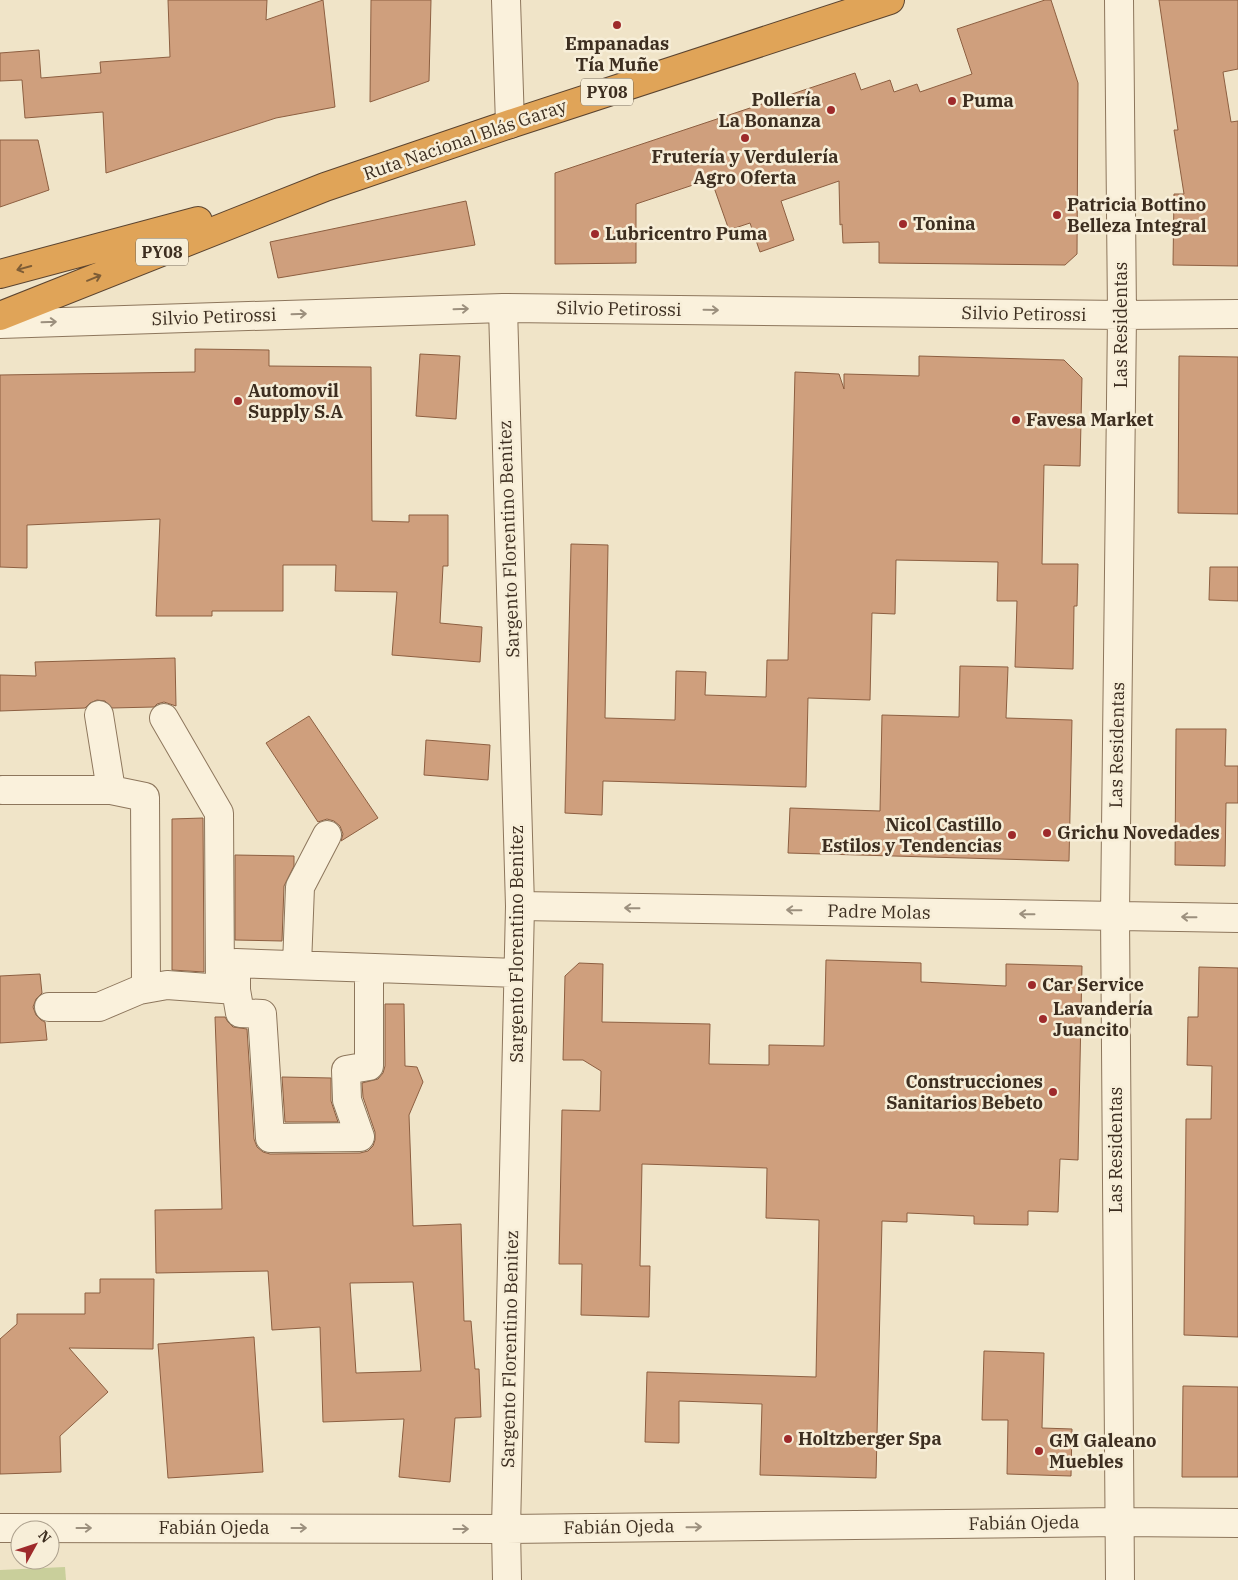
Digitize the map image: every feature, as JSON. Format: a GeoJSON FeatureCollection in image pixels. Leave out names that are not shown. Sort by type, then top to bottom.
{"type":"FeatureCollection","features":[{"type":"Feature","properties":{"kind":"highway","name":"Ruta Nacional Blás Garay"},"geometry":{"type":"LineString","coordinates":[[0,316],[325,188],[510,124],[890,0]]}},
{"type":"Feature","properties":{"kind":"highway","name":"Ruta Nacional Blás Garay"},"geometry":{"type":"LineString","coordinates":[[0,274],[325,188]]}},
{"type":"Feature","properties":{"kind":"street"},"geometry":{"type":"LineString","coordinates":[[506,0],[510,124]]}},
{"type":"Feature","properties":{"kind":"street","name":"Las Residentas"},"geometry":{"type":"LineString","coordinates":[[1119,0],[1122,315],[1115,915],[1120,1580]]}},
{"type":"Feature","properties":{"kind":"street","name":"Silvio Petirossi"},"geometry":{"type":"LineString","coordinates":[[0,324],[503,308],[1122,315],[1238,314]]}},
{"type":"Feature","properties":{"kind":"street","name":"Sargento Florentino Benitez"},"geometry":{"type":"LineString","coordinates":[[503,308],[520,906],[506,1529],[507,1580]]}},
{"type":"Feature","properties":{"kind":"street"},"geometry":{"type":"LineString","coordinates":[[99,715],[111,790]]}},
{"type":"Feature","properties":{"kind":"street"},"geometry":{"type":"LineString","coordinates":[[164,718],[219,812],[228,989],[240,1013],[262,1014],[275,1087],[270,1138],[360,1137],[347,1100],[346,1070],[369,1066],[369,968]]}},
{"type":"Feature","properties":{"kind":"street"},"geometry":{"type":"LineString","coordinates":[[2,790],[111,790],[146,797],[146,988]]}},
{"type":"Feature","properties":{"kind":"street"},"geometry":{"type":"LineString","coordinates":[[297,965],[300,886],[327,835]]}},
{"type":"Feature","properties":{"kind":"street","name":"Padre Molas"},"geometry":{"type":"LineString","coordinates":[[520,906],[1238,918]]}},
{"type":"Feature","properties":{"kind":"street"},"geometry":{"type":"LineString","coordinates":[[228,989],[236,963],[518,973]]}},
{"type":"Feature","properties":{"kind":"street"},"geometry":{"type":"LineString","coordinates":[[49,1007],[99,1007],[139,990],[168,985],[228,989]]}},
{"type":"Feature","properties":{"kind":"street","name":"Fabián Ojeda"},"geometry":{"type":"LineString","coordinates":[[0,1528],[506,1529],[1119,1522],[1238,1524]]}},
{"type":"Feature","properties":{"kind":"green space"},"geometry":{"type":"Polygon","coordinates":[[[60,1567],[65,1567],[66,1580],[0,1580],[0,1570],[60,1570],[60,1567]]]}},
{"type":"Feature","properties":{"kind":"building"},"geometry":{"type":"Polygon","coordinates":[[[168,0],[267,0],[266,20],[323,0],[335,107],[276,118],[106,173],[103,112],[25,118],[22,80],[0,81],[0,53],[39,50],[41,78],[101,73],[100,62],[170,57],[168,0]]]}},
{"type":"Feature","properties":{"kind":"building"},"geometry":{"type":"Polygon","coordinates":[[[371,0],[431,0],[429,81],[370,102],[371,0]]]}},
{"type":"Feature","properties":{"kind":"building"},"geometry":{"type":"Polygon","coordinates":[[[1045,0],[1051,0],[1078,83],[1077,254],[1065,265],[879,263],[879,242],[843,243],[842,224],[840,225],[839,181],[781,201],[794,240],[760,252],[750,223],[729,230],[711,179],[636,204],[636,263],[555,264],[555,173],[855,73],[861,90],[890,80],[894,92],[917,84],[920,92],[972,74],[957,29],[1045,0]]]}},
{"type":"Feature","properties":{"kind":"building"},"geometry":{"type":"Polygon","coordinates":[[[1159,0],[1238,0],[1238,69],[1223,72],[1231,122],[1238,121],[1238,266],[1173,265],[1174,194],[1184,194],[1174,130],[1178,130],[1159,0]]]}},
{"type":"Feature","properties":{"kind":"building"},"geometry":{"type":"Polygon","coordinates":[[[0,140],[38,140],[49,190],[0,207],[0,140]]]}},
{"type":"Feature","properties":{"kind":"building"},"geometry":{"type":"Polygon","coordinates":[[[466,201],[475,245],[278,278],[270,242],[466,201]]]}},
{"type":"Feature","properties":{"kind":"building"},"geometry":{"type":"Polygon","coordinates":[[[195,349],[269,350],[269,366],[371,367],[372,521],[409,522],[409,515],[448,515],[448,566],[443,566],[440,623],[482,627],[480,662],[392,655],[397,592],[335,591],[336,565],[283,565],[283,611],[212,611],[212,616],[156,616],[160,519],[27,525],[27,568],[0,567],[0,375],[195,372],[195,349]]]}},
{"type":"Feature","properties":{"kind":"building"},"geometry":{"type":"Polygon","coordinates":[[[420,354],[460,356],[456,419],[416,416],[420,354]]]}},
{"type":"Feature","properties":{"kind":"building"},"geometry":{"type":"Polygon","coordinates":[[[919,356],[1064,360],[1082,378],[1080,466],[1044,465],[1042,564],[1078,564],[1077,606],[1074,606],[1073,669],[1015,667],[1017,601],[997,601],[998,562],[896,560],[895,614],[872,613],[870,700],[808,698],[806,787],[603,781],[602,815],[565,813],[571,544],[608,545],[605,718],[675,720],[676,671],[706,672],[705,695],[766,697],[767,660],[788,660],[795,372],[839,374],[844,389],[844,374],[919,376],[919,356]]]}},
{"type":"Feature","properties":{"kind":"building"},"geometry":{"type":"Polygon","coordinates":[[[1179,356],[1238,357],[1238,514],[1178,513],[1179,356]]]}},
{"type":"Feature","properties":{"kind":"building"},"geometry":{"type":"Polygon","coordinates":[[[1210,567],[1238,567],[1238,601],[1209,600],[1210,567]]]}},
{"type":"Feature","properties":{"kind":"building"},"geometry":{"type":"Polygon","coordinates":[[[175,658],[176,706],[164,702],[154,707],[112,708],[105,701],[97,700],[85,708],[0,711],[0,675],[36,676],[35,662],[175,658]]]}},
{"type":"Feature","properties":{"kind":"building"},"geometry":{"type":"Polygon","coordinates":[[[960,666],[1008,667],[1006,718],[1072,720],[1069,861],[788,853],[790,808],[880,811],[882,715],[959,717],[960,666]]]}},
{"type":"Feature","properties":{"kind":"building"},"geometry":{"type":"Polygon","coordinates":[[[309,716],[378,818],[341,841],[343,834],[340,826],[334,821],[327,819],[318,822],[266,743],[309,716]]]}},
{"type":"Feature","properties":{"kind":"building"},"geometry":{"type":"Polygon","coordinates":[[[1176,729],[1226,729],[1225,766],[1238,766],[1238,803],[1226,803],[1225,866],[1175,865],[1176,729]]]}},
{"type":"Feature","properties":{"kind":"building"},"geometry":{"type":"Polygon","coordinates":[[[426,740],[490,745],[488,780],[424,775],[426,740]]]}},
{"type":"Feature","properties":{"kind":"building"},"geometry":{"type":"Polygon","coordinates":[[[203,818],[204,972],[172,970],[172,819],[203,818]]]}},
{"type":"Feature","properties":{"kind":"building"},"geometry":{"type":"Polygon","coordinates":[[[235,855],[294,856],[294,866],[284,886],[282,941],[235,940],[235,855]]]}},
{"type":"Feature","properties":{"kind":"building"},"geometry":{"type":"Polygon","coordinates":[[[826,960],[921,963],[921,982],[1006,986],[1006,964],[1082,966],[1078,1160],[1060,1159],[1058,1212],[1028,1211],[1028,1225],[974,1224],[974,1216],[907,1213],[907,1222],[882,1221],[876,1478],[760,1475],[762,1404],[679,1401],[679,1443],[645,1442],[647,1372],[816,1377],[819,1220],[766,1218],[767,1168],[642,1164],[640,1266],[650,1266],[649,1317],[581,1315],[582,1264],[559,1264],[562,1110],[600,1111],[601,1071],[583,1060],[563,1060],[565,976],[579,963],[603,964],[602,1022],[710,1024],[709,1064],[769,1065],[769,1045],[824,1046],[826,960]]]}},
{"type":"Feature","properties":{"kind":"building"},"geometry":{"type":"Polygon","coordinates":[[[1199,967],[1238,968],[1238,1337],[1184,1335],[1186,1119],[1211,1119],[1212,1066],[1187,1065],[1188,1017],[1198,1017],[1199,967]]]}},
{"type":"Feature","properties":{"kind":"building"},"geometry":{"type":"Polygon","coordinates":[[[40,974],[42,993],[36,999],[33,1007],[36,1015],[45,1022],[47,1040],[0,1043],[0,976],[40,974]]]}},
{"type":"Feature","properties":{"kind":"building"},"geometry":{"type":"Polygon","coordinates":[[[385,1004],[404,1004],[405,1066],[417,1067],[423,1082],[409,1115],[413,1226],[461,1224],[464,1321],[471,1321],[475,1369],[479,1369],[481,1417],[455,1418],[450,1482],[399,1477],[404,1419],[323,1422],[320,1327],[272,1330],[268,1271],[156,1273],[155,1210],[222,1209],[215,1017],[225,1017],[233,1027],[247,1029],[254,1139],[257,1147],[263,1152],[270,1154],[360,1153],[368,1151],[373,1146],[375,1132],[363,1097],[362,1083],[378,1079],[383,1073],[385,1066],[385,1004]],[[413,1282],[350,1283],[356,1373],[421,1371],[413,1282]]]}},
{"type":"Feature","properties":{"kind":"building"},"geometry":{"type":"Polygon","coordinates":[[[282,1077],[331,1078],[331,1101],[338,1122],[285,1122],[282,1077]]]}},
{"type":"Feature","properties":{"kind":"building"},"geometry":{"type":"Polygon","coordinates":[[[100,1279],[154,1279],[153,1349],[69,1348],[108,1392],[60,1436],[61,1472],[0,1474],[0,1339],[17,1324],[17,1314],[85,1314],[85,1293],[100,1293],[100,1279]]]}},
{"type":"Feature","properties":{"kind":"building"},"geometry":{"type":"Polygon","coordinates":[[[254,1337],[263,1472],[168,1478],[158,1344],[254,1337]]]}},
{"type":"Feature","properties":{"kind":"building"},"geometry":{"type":"Polygon","coordinates":[[[984,1351],[1044,1353],[1042,1428],[1072,1429],[1071,1476],[1007,1474],[1008,1420],[982,1420],[984,1351]]]}},
{"type":"Feature","properties":{"kind":"building"},"geometry":{"type":"Polygon","coordinates":[[[1183,1386],[1238,1387],[1238,1477],[1182,1477],[1183,1386]]]}},
{"type":"Feature","properties":{"kind":"place","name":"Empanadas Tía Muñe"},"geometry":{"type":"Point","coordinates":[617,25]}},
{"type":"Feature","properties":{"kind":"place","name":"Puma"},"geometry":{"type":"Point","coordinates":[952,101]}},
{"type":"Feature","properties":{"kind":"place","name":"Pollería La Bonanza"},"geometry":{"type":"Point","coordinates":[831,110]}},
{"type":"Feature","properties":{"kind":"place","name":"Frutería y Verdulería Agro Oferta"},"geometry":{"type":"Point","coordinates":[745,138]}},
{"type":"Feature","properties":{"kind":"place","name":"Patricia Bottino Belleza Integral"},"geometry":{"type":"Point","coordinates":[1057,215]}},
{"type":"Feature","properties":{"kind":"place","name":"Tonina"},"geometry":{"type":"Point","coordinates":[903,224]}},
{"type":"Feature","properties":{"kind":"place","name":"Lubricentro Puma"},"geometry":{"type":"Point","coordinates":[595,234]}},
{"type":"Feature","properties":{"kind":"place","name":"Automovil Supply S.A"},"geometry":{"type":"Point","coordinates":[238,401]}},
{"type":"Feature","properties":{"kind":"place","name":"Favesa Market"},"geometry":{"type":"Point","coordinates":[1016,420]}},
{"type":"Feature","properties":{"kind":"place","name":"Grichu Novedades"},"geometry":{"type":"Point","coordinates":[1047,833]}},
{"type":"Feature","properties":{"kind":"place","name":"Nicol Castillo Estilos y Tendencias"},"geometry":{"type":"Point","coordinates":[1012,835]}},
{"type":"Feature","properties":{"kind":"place","name":"Car Service"},"geometry":{"type":"Point","coordinates":[1032,985]}},
{"type":"Feature","properties":{"kind":"place","name":"Lavandería Juancito"},"geometry":{"type":"Point","coordinates":[1043,1019]}},
{"type":"Feature","properties":{"kind":"place","name":"Construcciones Sanitarios Bebeto"},"geometry":{"type":"Point","coordinates":[1053,1092]}},
{"type":"Feature","properties":{"kind":"place","name":"Holtzberger Spa"},"geometry":{"type":"Point","coordinates":[788,1439]}},
{"type":"Feature","properties":{"kind":"place","name":"GM Galeano Muebles"},"geometry":{"type":"Point","coordinates":[1039,1451]}}]}
